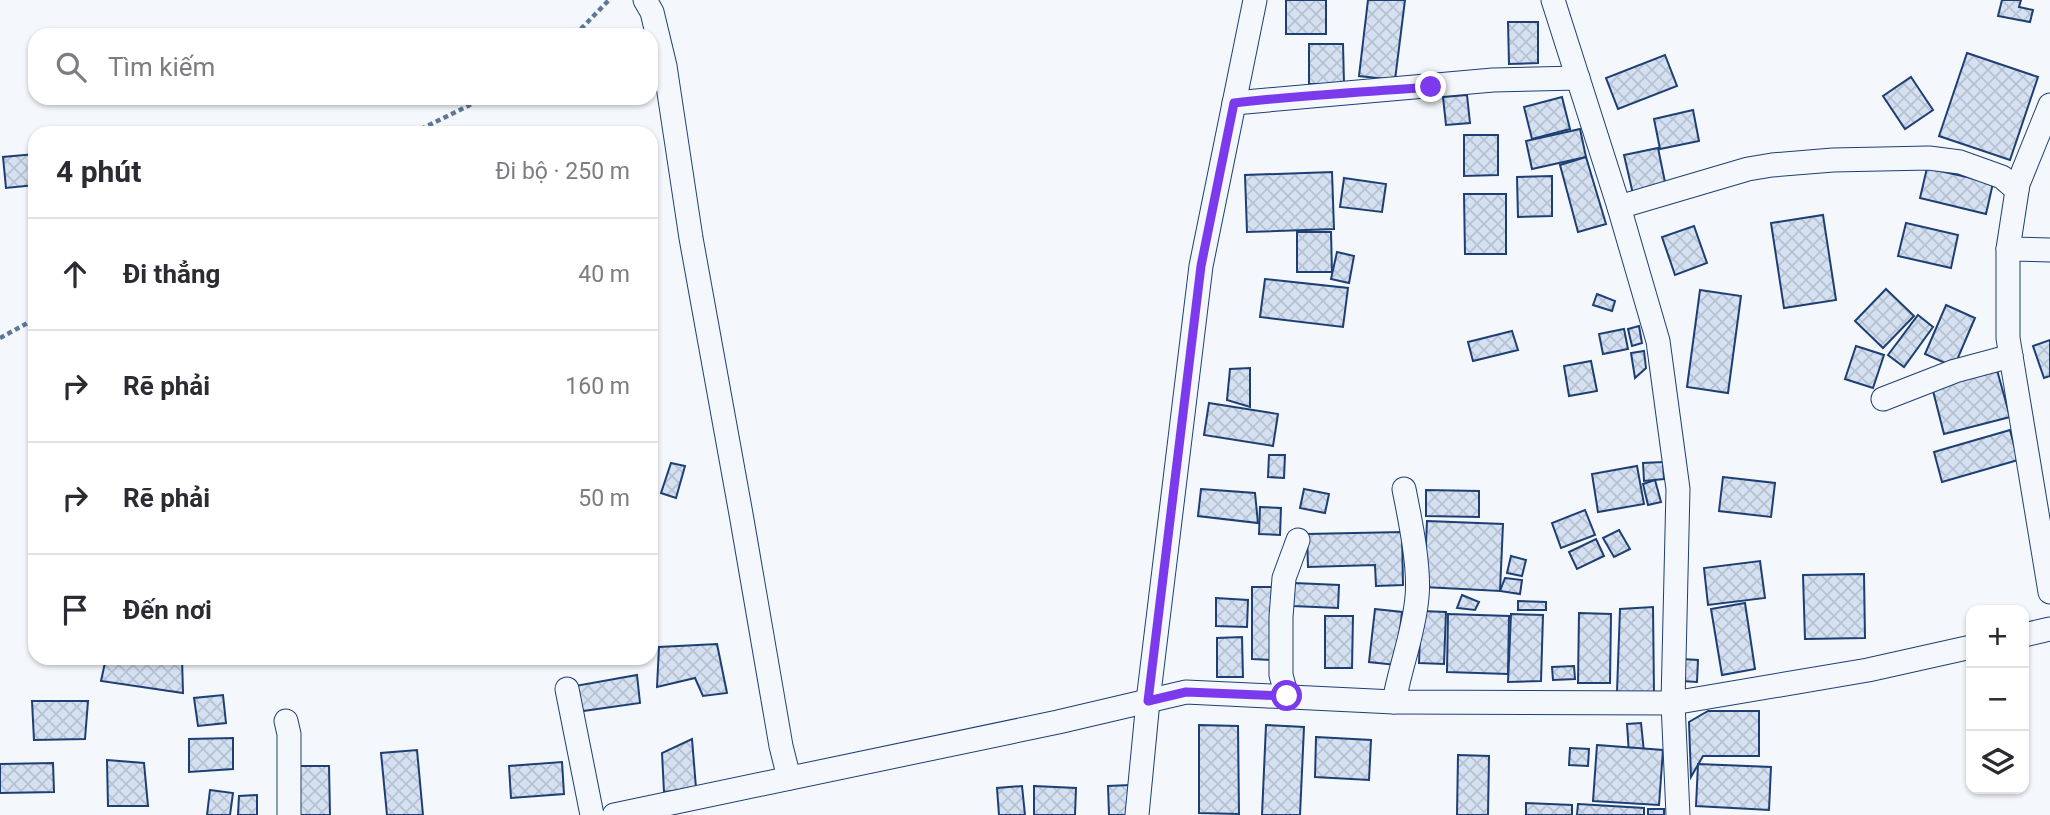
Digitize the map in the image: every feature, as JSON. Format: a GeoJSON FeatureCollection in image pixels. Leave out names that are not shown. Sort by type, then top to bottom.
{"type":"FeatureCollection","features":[{"type":"Feature","properties":{"kind":"street"},"geometry":{"type":"LineString","coordinates":[[645,0],[652,12],[656,28]]}},
{"type":"Feature","properties":{"kind":"street"},"geometry":{"type":"LineString","coordinates":[[1137,815],[1148,701],[1201,266],[1255,0]]}},
{"type":"Feature","properties":{"kind":"street"},"geometry":{"type":"LineString","coordinates":[[1553,0],[1619,206],[1658,341],[1678,489],[1673,703],[1678,815]]}},
{"type":"Feature","properties":{"kind":"street"},"geometry":{"type":"LineString","coordinates":[[658,37],[665,66],[691,238],[781,746],[789,778]]}},
{"type":"Feature","properties":{"kind":"street"},"geometry":{"type":"LineString","coordinates":[[1234,103],[1289,96],[1353,94],[1493,80],[1578,78]]}},
{"type":"Feature","properties":{"kind":"street"},"geometry":{"type":"LineString","coordinates":[[2050,105],[2018,190],[2008,248],[2008,338],[2050,592]]}},
{"type":"Feature","properties":{"kind":"street"},"geometry":{"type":"LineString","coordinates":[[1619,206],[1748,169],[1833,160],[1929,158],[1960,162],[2002,177],[2018,190]]}},
{"type":"Feature","properties":{"kind":"street"},"geometry":{"type":"LineString","coordinates":[[2008,248],[2050,250]]}},
{"type":"Feature","properties":{"kind":"street"},"geometry":{"type":"LineString","coordinates":[[1883,399],[1955,371],[2011,356]]}},
{"type":"Feature","properties":{"kind":"street"},"geometry":{"type":"LineString","coordinates":[[1394,702],[1414,622],[1418,594],[1404,489]]}},
{"type":"Feature","properties":{"kind":"street"},"geometry":{"type":"LineString","coordinates":[[1287,696],[1281,675],[1281,617],[1284,578],[1298,540]]}},
{"type":"Feature","properties":{"kind":"street"},"geometry":{"type":"LineString","coordinates":[[2029,634],[2050,629]]}},
{"type":"Feature","properties":{"kind":"street"},"geometry":{"type":"LineString","coordinates":[[614,815],[1186,692],[1394,702],[1673,703],[1868,670],[1966,648]]}},
{"type":"Feature","properties":{"kind":"street"},"geometry":{"type":"LineString","coordinates":[[567,689],[592,815]]}},
{"type":"Feature","properties":{"kind":"street"},"geometry":{"type":"LineString","coordinates":[[286,721],[289,734],[289,815]]}},
{"type":"Feature","properties":{"kind":"path"},"geometry":{"type":"LineString","coordinates":[[582,28],[609,0]]}},
{"type":"Feature","properties":{"kind":"path"},"geometry":{"type":"LineString","coordinates":[[427,126],[470,105]]}},
{"type":"Feature","properties":{"kind":"path"},"geometry":{"type":"LineString","coordinates":[[0,338],[28,323]]}},
{"type":"Feature","properties":{"kind":"building"},"geometry":{"type":"Polygon","coordinates":[[[1286,0],[1326,0],[1326,34],[1286,34],[1286,0]]]}},
{"type":"Feature","properties":{"kind":"building"},"geometry":{"type":"Polygon","coordinates":[[[1368,0],[1405,0],[1395,80],[1359,76],[1368,0]]]}},
{"type":"Feature","properties":{"kind":"building"},"geometry":{"type":"Polygon","coordinates":[[[2002,0],[2021,0],[2019,7],[2033,10],[2030,22],[1998,16],[2002,0]]]}},
{"type":"Feature","properties":{"kind":"building"},"geometry":{"type":"Polygon","coordinates":[[[1508,22],[1538,22],[1538,63],[1509,64],[1508,22]]]}},
{"type":"Feature","properties":{"kind":"building"},"geometry":{"type":"Polygon","coordinates":[[[1309,44],[1343,44],[1344,84],[1309,84],[1309,44]]]}},
{"type":"Feature","properties":{"kind":"building"},"geometry":{"type":"Polygon","coordinates":[[[1967,53],[2038,77],[2010,160],[1939,136],[1967,53]]]}},
{"type":"Feature","properties":{"kind":"building"},"geometry":{"type":"Polygon","coordinates":[[[1665,55],[1677,86],[1618,109],[1606,78],[1665,55]]]}},
{"type":"Feature","properties":{"kind":"building"},"geometry":{"type":"Polygon","coordinates":[[[1911,77],[1933,110],[1905,129],[1883,96],[1911,77]]]}},
{"type":"Feature","properties":{"kind":"building"},"geometry":{"type":"Polygon","coordinates":[[[1467,95],[1470,123],[1446,125],[1443,97],[1467,95]]]}},
{"type":"Feature","properties":{"kind":"building"},"geometry":{"type":"Polygon","coordinates":[[[1562,97],[1570,129],[1532,139],[1524,107],[1562,97]]]}},
{"type":"Feature","properties":{"kind":"building"},"geometry":{"type":"Polygon","coordinates":[[[1693,110],[1699,141],[1660,149],[1654,119],[1693,110]]]}},
{"type":"Feature","properties":{"kind":"building"},"geometry":{"type":"Polygon","coordinates":[[[1580,129],[1586,157],[1532,169],[1526,141],[1580,129]]]}},
{"type":"Feature","properties":{"kind":"building"},"geometry":{"type":"Polygon","coordinates":[[[1464,135],[1498,135],[1498,175],[1464,176],[1464,135]]]}},
{"type":"Feature","properties":{"kind":"building"},"geometry":{"type":"Polygon","coordinates":[[[1658,148],[1666,187],[1633,194],[1624,155],[1658,148]]]}},
{"type":"Feature","properties":{"kind":"building"},"geometry":{"type":"Polygon","coordinates":[[[28,155],[28,186],[6,188],[3,157],[28,155]]]}},
{"type":"Feature","properties":{"kind":"building"},"geometry":{"type":"Polygon","coordinates":[[[1586,157],[1606,224],[1578,232],[1560,165],[1586,157]]]}},
{"type":"Feature","properties":{"kind":"building"},"geometry":{"type":"Polygon","coordinates":[[[1927,168],[1993,183],[1986,214],[1920,198],[1927,168]]]}},
{"type":"Feature","properties":{"kind":"building"},"geometry":{"type":"Polygon","coordinates":[[[1332,172],[1334,229],[1247,232],[1245,175],[1332,172]]]}},
{"type":"Feature","properties":{"kind":"building"},"geometry":{"type":"Polygon","coordinates":[[[1552,176],[1552,216],[1518,217],[1517,177],[1552,176]]]}},
{"type":"Feature","properties":{"kind":"building"},"geometry":{"type":"Polygon","coordinates":[[[1344,178],[1386,184],[1382,212],[1340,207],[1344,178]]]}},
{"type":"Feature","properties":{"kind":"building"},"geometry":{"type":"Polygon","coordinates":[[[1464,194],[1506,194],[1506,254],[1465,254],[1464,194]]]}},
{"type":"Feature","properties":{"kind":"building"},"geometry":{"type":"Polygon","coordinates":[[[1823,215],[1836,300],[1784,308],[1771,223],[1823,215]]]}},
{"type":"Feature","properties":{"kind":"building"},"geometry":{"type":"Polygon","coordinates":[[[1906,223],[1958,235],[1951,268],[1898,256],[1906,223]]]}},
{"type":"Feature","properties":{"kind":"building"},"geometry":{"type":"Polygon","coordinates":[[[1694,226],[1707,263],[1675,275],[1662,237],[1694,226]]]}},
{"type":"Feature","properties":{"kind":"building"},"geometry":{"type":"Polygon","coordinates":[[[1297,232],[1331,232],[1332,272],[1297,272],[1297,232]]]}},
{"type":"Feature","properties":{"kind":"building"},"geometry":{"type":"Polygon","coordinates":[[[1337,252],[1354,256],[1349,283],[1331,279],[1337,252]]]}},
{"type":"Feature","properties":{"kind":"building"},"geometry":{"type":"Polygon","coordinates":[[[1265,279],[1348,288],[1343,327],[1260,317],[1265,279]]]}},
{"type":"Feature","properties":{"kind":"building"},"geometry":{"type":"Polygon","coordinates":[[[1886,289],[1914,316],[1883,348],[1855,321],[1886,289]]]}},
{"type":"Feature","properties":{"kind":"building"},"geometry":{"type":"Polygon","coordinates":[[[1700,290],[1741,296],[1728,393],[1687,387],[1700,290]]]}},
{"type":"Feature","properties":{"kind":"building"},"geometry":{"type":"Polygon","coordinates":[[[1597,294],[1615,301],[1612,311],[1593,305],[1597,294]]]}},
{"type":"Feature","properties":{"kind":"building"},"geometry":{"type":"Polygon","coordinates":[[[1946,305],[1975,318],[1954,367],[1925,354],[1946,305]]]}},
{"type":"Feature","properties":{"kind":"building"},"geometry":{"type":"Polygon","coordinates":[[[1918,315],[1933,327],[1904,367],[1888,355],[1918,315]]]}},
{"type":"Feature","properties":{"kind":"building"},"geometry":{"type":"Polygon","coordinates":[[[1639,326],[1642,343],[1632,346],[1628,329],[1639,326]]]}},
{"type":"Feature","properties":{"kind":"building"},"geometry":{"type":"Polygon","coordinates":[[[1624,329],[1628,349],[1603,354],[1599,334],[1624,329]]]}},
{"type":"Feature","properties":{"kind":"building"},"geometry":{"type":"Polygon","coordinates":[[[1512,331],[1518,350],[1473,361],[1468,342],[1512,331]]]}},
{"type":"Feature","properties":{"kind":"building"},"geometry":{"type":"Polygon","coordinates":[[[2050,340],[2050,376],[2044,378],[2033,346],[2050,340]]]}},
{"type":"Feature","properties":{"kind":"building"},"geometry":{"type":"Polygon","coordinates":[[[1856,346],[1884,355],[1873,388],[1845,379],[1856,346]]]}},
{"type":"Feature","properties":{"kind":"building"},"geometry":{"type":"Polygon","coordinates":[[[1644,351],[1646,368],[1635,378],[1631,353],[1644,351]]]}},
{"type":"Feature","properties":{"kind":"building"},"geometry":{"type":"Polygon","coordinates":[[[1591,361],[1597,391],[1569,396],[1564,366],[1591,361]]]}},
{"type":"Feature","properties":{"kind":"building"},"geometry":{"type":"Polygon","coordinates":[[[1250,368],[1250,407],[1227,400],[1230,369],[1250,368]]]}},
{"type":"Feature","properties":{"kind":"building"},"geometry":{"type":"Polygon","coordinates":[[[1997,370],[2010,417],[1944,434],[1932,387],[1997,370]]]}},
{"type":"Feature","properties":{"kind":"building"},"geometry":{"type":"Polygon","coordinates":[[[1209,403],[1278,414],[1273,446],[1204,435],[1209,403]]]}},
{"type":"Feature","properties":{"kind":"building"},"geometry":{"type":"Polygon","coordinates":[[[2010,430],[2018,460],[1942,482],[1934,452],[2010,430]]]}},
{"type":"Feature","properties":{"kind":"building"},"geometry":{"type":"Polygon","coordinates":[[[1269,455],[1285,455],[1284,478],[1268,477],[1269,455]]]}},
{"type":"Feature","properties":{"kind":"building"},"geometry":{"type":"Polygon","coordinates":[[[1663,462],[1664,479],[1644,481],[1643,463],[1663,462]]]}},
{"type":"Feature","properties":{"kind":"building"},"geometry":{"type":"Polygon","coordinates":[[[671,463],[685,466],[676,498],[661,493],[671,463]]]}},
{"type":"Feature","properties":{"kind":"building"},"geometry":{"type":"Polygon","coordinates":[[[1637,466],[1644,504],[1598,512],[1592,474],[1637,466]]]}},
{"type":"Feature","properties":{"kind":"building"},"geometry":{"type":"Polygon","coordinates":[[[1723,477],[1775,483],[1771,517],[1719,511],[1723,477]]]}},
{"type":"Feature","properties":{"kind":"building"},"geometry":{"type":"Polygon","coordinates":[[[1655,480],[1661,502],[1648,505],[1643,484],[1655,480]]]}},
{"type":"Feature","properties":{"kind":"building"},"geometry":{"type":"Polygon","coordinates":[[[1201,489],[1255,493],[1258,523],[1198,516],[1201,489]]]}},
{"type":"Feature","properties":{"kind":"building"},"geometry":{"type":"Polygon","coordinates":[[[1304,489],[1329,494],[1325,513],[1300,508],[1304,489]]]}},
{"type":"Feature","properties":{"kind":"building"},"geometry":{"type":"Polygon","coordinates":[[[1426,490],[1479,491],[1479,517],[1426,516],[1426,490]]]}},
{"type":"Feature","properties":{"kind":"building"},"geometry":{"type":"Polygon","coordinates":[[[1260,507],[1281,508],[1280,535],[1259,534],[1260,507]]]}},
{"type":"Feature","properties":{"kind":"building"},"geometry":{"type":"Polygon","coordinates":[[[1585,510],[1595,535],[1561,548],[1552,523],[1585,510]]]}},
{"type":"Feature","properties":{"kind":"building"},"geometry":{"type":"Polygon","coordinates":[[[1427,521],[1503,524],[1500,591],[1424,587],[1427,521]]]}},
{"type":"Feature","properties":{"kind":"building"},"geometry":{"type":"Polygon","coordinates":[[[1619,530],[1630,549],[1614,557],[1603,538],[1619,530]]]}},
{"type":"Feature","properties":{"kind":"building"},"geometry":{"type":"Polygon","coordinates":[[[1402,532],[1403,585],[1376,586],[1375,565],[1308,567],[1307,534],[1402,532]]]}},
{"type":"Feature","properties":{"kind":"building"},"geometry":{"type":"Polygon","coordinates":[[[1596,539],[1604,556],[1577,569],[1569,552],[1596,539]]]}},
{"type":"Feature","properties":{"kind":"building"},"geometry":{"type":"Polygon","coordinates":[[[1511,556],[1526,560],[1522,576],[1507,573],[1511,556]]]}},
{"type":"Feature","properties":{"kind":"building"},"geometry":{"type":"Polygon","coordinates":[[[1760,561],[1765,598],[1708,605],[1704,568],[1760,561]]]}},
{"type":"Feature","properties":{"kind":"building"},"geometry":{"type":"Polygon","coordinates":[[[1864,574],[1865,638],[1805,639],[1803,575],[1864,574]]]}},
{"type":"Feature","properties":{"kind":"building"},"geometry":{"type":"Polygon","coordinates":[[[1505,578],[1522,580],[1520,594],[1500,591],[1505,578]]]}},
{"type":"Feature","properties":{"kind":"building"},"geometry":{"type":"Polygon","coordinates":[[[1294,583],[1339,585],[1338,608],[1293,606],[1294,583]]]}},
{"type":"Feature","properties":{"kind":"building"},"geometry":{"type":"Polygon","coordinates":[[[1252,587],[1274,587],[1274,660],[1252,659],[1252,587]]]}},
{"type":"Feature","properties":{"kind":"building"},"geometry":{"type":"Polygon","coordinates":[[[1462,595],[1479,602],[1475,610],[1457,608],[1462,595]]]}},
{"type":"Feature","properties":{"kind":"building"},"geometry":{"type":"Polygon","coordinates":[[[1216,598],[1248,600],[1247,627],[1216,626],[1216,598]]]}},
{"type":"Feature","properties":{"kind":"building"},"geometry":{"type":"Polygon","coordinates":[[[1518,601],[1546,602],[1546,610],[1518,610],[1518,601]]]}},
{"type":"Feature","properties":{"kind":"building"},"geometry":{"type":"Polygon","coordinates":[[[1745,603],[1755,669],[1722,675],[1711,609],[1745,603]]]}},
{"type":"Feature","properties":{"kind":"building"},"geometry":{"type":"Polygon","coordinates":[[[1653,607],[1654,694],[1617,692],[1620,609],[1653,607]]]}},
{"type":"Feature","properties":{"kind":"building"},"geometry":{"type":"Polygon","coordinates":[[[1375,609],[1402,612],[1396,665],[1369,662],[1375,609]]]}},
{"type":"Feature","properties":{"kind":"building"},"geometry":{"type":"Polygon","coordinates":[[[1421,611],[1446,612],[1444,664],[1419,663],[1421,611]]]}},
{"type":"Feature","properties":{"kind":"building"},"geometry":{"type":"Polygon","coordinates":[[[1579,613],[1611,614],[1610,683],[1578,683],[1579,613]]]}},
{"type":"Feature","properties":{"kind":"building"},"geometry":{"type":"Polygon","coordinates":[[[1448,614],[1509,616],[1508,674],[1447,672],[1448,614]]]}},
{"type":"Feature","properties":{"kind":"building"},"geometry":{"type":"Polygon","coordinates":[[[1511,614],[1543,615],[1541,681],[1508,682],[1511,614]]]}},
{"type":"Feature","properties":{"kind":"building"},"geometry":{"type":"Polygon","coordinates":[[[1325,616],[1353,616],[1352,668],[1325,668],[1325,616]]]}},
{"type":"Feature","properties":{"kind":"building"},"geometry":{"type":"Polygon","coordinates":[[[1242,637],[1243,677],[1217,677],[1217,638],[1242,637]]]}},
{"type":"Feature","properties":{"kind":"building"},"geometry":{"type":"Polygon","coordinates":[[[717,644],[727,693],[703,696],[695,678],[657,687],[659,647],[717,644]]]}},
{"type":"Feature","properties":{"kind":"building"},"geometry":{"type":"Polygon","coordinates":[[[1682,659],[1698,660],[1697,682],[1681,681],[1682,659]]]}},
{"type":"Feature","properties":{"kind":"building"},"geometry":{"type":"Polygon","coordinates":[[[104,665],[182,665],[183,693],[101,681],[104,665]]]}},
{"type":"Feature","properties":{"kind":"building"},"geometry":{"type":"Polygon","coordinates":[[[1574,666],[1575,679],[1553,680],[1552,667],[1574,666]]]}},
{"type":"Feature","properties":{"kind":"building"},"geometry":{"type":"Polygon","coordinates":[[[637,675],[640,703],[576,712],[575,686],[637,675]]]}},
{"type":"Feature","properties":{"kind":"building"},"geometry":{"type":"Polygon","coordinates":[[[223,695],[226,723],[198,726],[194,698],[223,695]]]}},
{"type":"Feature","properties":{"kind":"building"},"geometry":{"type":"Polygon","coordinates":[[[32,701],[88,701],[85,739],[34,740],[32,701]]]}},
{"type":"Feature","properties":{"kind":"building"},"geometry":{"type":"Polygon","coordinates":[[[1708,711],[1759,711],[1759,756],[1703,756],[1691,777],[1689,722],[1708,711]]]}},
{"type":"Feature","properties":{"kind":"building"},"geometry":{"type":"Polygon","coordinates":[[[1641,723],[1644,752],[1629,754],[1627,724],[1641,723]]]}},
{"type":"Feature","properties":{"kind":"building"},"geometry":{"type":"Polygon","coordinates":[[[1199,725],[1238,726],[1239,814],[1199,813],[1199,725]]]}},
{"type":"Feature","properties":{"kind":"building"},"geometry":{"type":"Polygon","coordinates":[[[1266,725],[1304,727],[1300,815],[1262,815],[1266,725]]]}},
{"type":"Feature","properties":{"kind":"building"},"geometry":{"type":"Polygon","coordinates":[[[1316,737],[1371,740],[1369,780],[1315,777],[1316,737]]]}},
{"type":"Feature","properties":{"kind":"building"},"geometry":{"type":"Polygon","coordinates":[[[233,738],[233,769],[189,772],[189,739],[233,738]]]}},
{"type":"Feature","properties":{"kind":"building"},"geometry":{"type":"Polygon","coordinates":[[[692,739],[696,788],[664,792],[662,753],[692,739]]]}},
{"type":"Feature","properties":{"kind":"building"},"geometry":{"type":"Polygon","coordinates":[[[1597,745],[1663,750],[1659,805],[1593,801],[1597,745]]]}},
{"type":"Feature","properties":{"kind":"building"},"geometry":{"type":"Polygon","coordinates":[[[1570,748],[1589,749],[1588,766],[1569,765],[1570,748]]]}},
{"type":"Feature","properties":{"kind":"building"},"geometry":{"type":"Polygon","coordinates":[[[417,750],[423,815],[387,815],[381,753],[417,750]]]}},
{"type":"Feature","properties":{"kind":"building"},"geometry":{"type":"Polygon","coordinates":[[[1458,755],[1489,756],[1488,815],[1457,815],[1458,755]]]}},
{"type":"Feature","properties":{"kind":"building"},"geometry":{"type":"Polygon","coordinates":[[[107,760],[144,763],[148,806],[108,806],[107,760]]]}},
{"type":"Feature","properties":{"kind":"building"},"geometry":{"type":"Polygon","coordinates":[[[562,762],[564,794],[511,798],[509,766],[562,762]]]}},
{"type":"Feature","properties":{"kind":"building"},"geometry":{"type":"Polygon","coordinates":[[[53,763],[54,792],[0,793],[0,764],[53,763]]]}},
{"type":"Feature","properties":{"kind":"building"},"geometry":{"type":"Polygon","coordinates":[[[1698,764],[1771,767],[1769,810],[1696,806],[1698,764]]]}},
{"type":"Feature","properties":{"kind":"building"},"geometry":{"type":"Polygon","coordinates":[[[299,766],[329,766],[330,815],[299,815],[299,766]]]}},
{"type":"Feature","properties":{"kind":"building"},"geometry":{"type":"Polygon","coordinates":[[[1130,785],[1129,815],[1109,815],[1108,786],[1130,785]]]}},
{"type":"Feature","properties":{"kind":"building"},"geometry":{"type":"Polygon","coordinates":[[[1022,786],[1025,815],[999,815],[997,788],[1022,786]]]}},
{"type":"Feature","properties":{"kind":"building"},"geometry":{"type":"Polygon","coordinates":[[[1034,786],[1076,788],[1075,815],[1034,815],[1034,786]]]}},
{"type":"Feature","properties":{"kind":"building"},"geometry":{"type":"Polygon","coordinates":[[[210,790],[233,793],[230,815],[207,815],[210,790]]]}},
{"type":"Feature","properties":{"kind":"building"},"geometry":{"type":"Polygon","coordinates":[[[257,795],[257,815],[238,815],[239,796],[257,795]]]}},
{"type":"Feature","properties":{"kind":"building"},"geometry":{"type":"Polygon","coordinates":[[[1526,803],[1572,805],[1572,815],[1526,815],[1526,803]]]}},
{"type":"Feature","properties":{"kind":"building"},"geometry":{"type":"Polygon","coordinates":[[[1578,804],[1644,808],[1644,815],[1577,815],[1578,804]]]}},
{"type":"Feature","properties":{"kind":"building"},"geometry":{"type":"Polygon","coordinates":[[[1648,809],[1664,809],[1664,815],[1648,815],[1648,809]]]}},
{"type":"Feature","properties":{"kind":"route"},"geometry":{"type":"LineString","coordinates":[[1287,696],[1186,692],[1148,701],[1201,266],[1234,103],[1289,96],[1431,87]]}}]}
